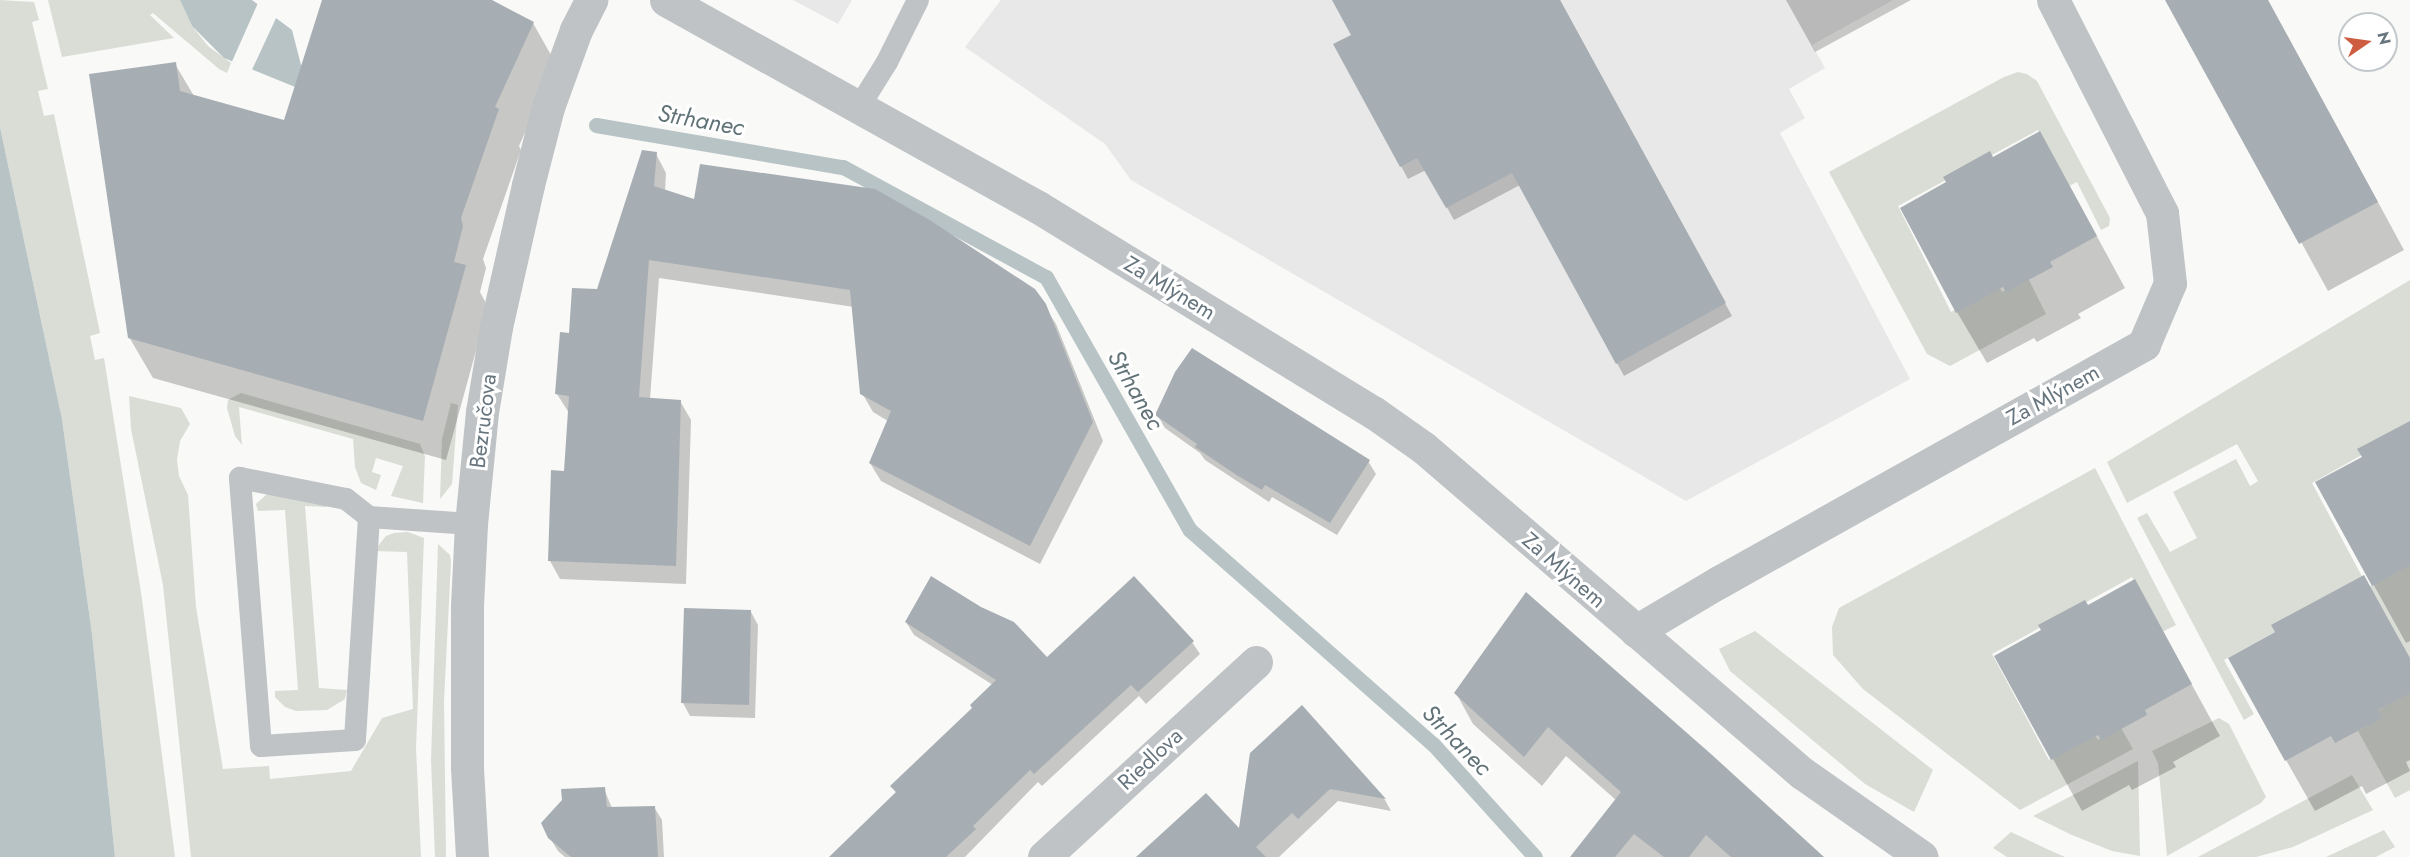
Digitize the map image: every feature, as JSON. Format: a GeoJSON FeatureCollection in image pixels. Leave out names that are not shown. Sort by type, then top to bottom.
{"type":"FeatureCollection","features":[{"type":"Feature","properties":{"kind":"street","name":"Bezručova"},"geometry":{"type":"LineString","coordinates":[[472,857],[466,692],[471,524],[482,412],[496,327],[515,235],[548,107],[576,30],[591,0]]}},
{"type":"Feature","properties":{"kind":"street","name":"Za Mlýnem"},"geometry":{"type":"LineString","coordinates":[[666,0],[1038,207],[1373,412],[1424,448],[1802,773],[1922,857]]}},
{"type":"Feature","properties":{"kind":"street","name":"Za Mlýnem"},"geometry":{"type":"LineString","coordinates":[[1636,632],[1719,582],[2144,344],[2170,283],[2162,213],[2052,0]]}},
{"type":"Feature","properties":{"kind":"street","name":"Riedlova"},"geometry":{"type":"LineString","coordinates":[[1044,857],[1257,662]]}},
{"type":"Feature","properties":{"kind":"lane"},"geometry":{"type":"LineString","coordinates":[[859,107],[887,62],[918,0]]}},
{"type":"Feature","properties":{"kind":"lane"},"geometry":{"type":"LineString","coordinates":[[369,517],[355,740],[261,746],[240,478],[346,499],[369,517],[471,524]]}},
{"type":"Feature","properties":{"kind":"shaded area"},"geometry":{"type":"Polygon","coordinates":[[[0,0],[34,2],[39,20],[32,22],[48,89],[38,91],[44,116],[54,114],[100,333],[90,336],[95,360],[104,358],[142,599],[175,857],[115,857],[92,634],[62,419],[0,127],[0,0]]]}},
{"type":"Feature","properties":{"kind":"shaded area"},"geometry":{"type":"Polygon","coordinates":[[[48,0],[180,0],[192,26],[208,46],[231,63],[227,73],[219,69],[153,13],[150,15],[174,38],[62,57],[48,0]]]}},
{"type":"Feature","properties":{"kind":"shaded area"},"geometry":{"type":"Polygon","coordinates":[[[180,0],[252,0],[292,30],[301,65],[364,115],[224,58],[192,26],[180,0]]]}},
{"type":"Feature","properties":{"kind":"shaded area"},"geometry":{"type":"Polygon","coordinates":[[[793,0],[852,0],[838,24],[793,0]]]}},
{"type":"Feature","properties":{"kind":"shaded area"},"geometry":{"type":"Polygon","coordinates":[[[1001,0],[1893,0],[1812,45],[1825,68],[1789,89],[1805,118],[1780,133],[1910,379],[1686,501],[1131,180],[1105,144],[965,47],[1001,0]]]}},
{"type":"Feature","properties":{"kind":"shaded area"},"geometry":{"type":"Polygon","coordinates":[[[2018,72],[2027,74],[2037,81],[2110,218],[2109,226],[2101,230],[2077,182],[2067,187],[2038,130],[1898,206],[1951,312],[1999,286],[2002,292],[2028,278],[2046,314],[1950,366],[1927,354],[1829,172],[2004,77],[2018,72]]]}},
{"type":"Feature","properties":{"kind":"shaded area"},"geometry":{"type":"Polygon","coordinates":[[[0,127],[62,419],[92,634],[115,857],[0,857],[0,127]]]}},
{"type":"Feature","properties":{"kind":"shaded area"},"geometry":{"type":"Polygon","coordinates":[[[2410,280],[2410,428],[2312,483],[2365,582],[2224,660],[2254,714],[2244,720],[2137,518],[2147,513],[2170,552],[2197,538],[2173,492],[2236,459],[2250,486],[2258,481],[2237,444],[2127,503],[2107,462],[2410,280]]]}},
{"type":"Feature","properties":{"kind":"shaded area"},"geometry":{"type":"Polygon","coordinates":[[[241,393],[420,444],[425,456],[423,503],[391,496],[403,466],[376,458],[372,472],[381,475],[376,490],[361,483],[355,467],[353,439],[239,407],[242,445],[235,436],[227,408],[228,400],[241,393]]]}},
{"type":"Feature","properties":{"kind":"shaded area"},"geometry":{"type":"Polygon","coordinates":[[[129,396],[181,408],[190,424],[180,441],[177,460],[179,476],[188,495],[196,607],[223,769],[269,766],[270,779],[351,771],[382,718],[413,709],[407,552],[374,551],[386,536],[394,533],[408,532],[424,538],[416,748],[421,857],[191,857],[163,585],[131,429],[129,396]]]}},
{"type":"Feature","properties":{"kind":"shaded area"},"geometry":{"type":"Polygon","coordinates":[[[451,403],[458,405],[452,484],[440,499],[442,439],[451,403]]]}},
{"type":"Feature","properties":{"kind":"shaded area"},"geometry":{"type":"Polygon","coordinates":[[[2095,468],[2176,625],[2162,632],[2132,577],[1992,654],[2049,760],[2095,735],[2098,740],[2121,728],[2133,749],[2020,810],[1863,689],[1833,655],[1832,627],[1839,608],[2095,468]]]}},
{"type":"Feature","properties":{"kind":"shaded area"},"geometry":{"type":"Polygon","coordinates":[[[267,494],[326,500],[327,507],[305,506],[319,688],[347,690],[345,699],[327,710],[296,711],[285,707],[275,697],[275,691],[298,690],[285,510],[258,511],[256,504],[267,494]]]}},
{"type":"Feature","properties":{"kind":"shaded area"},"geometry":{"type":"Polygon","coordinates":[[[438,544],[450,555],[451,561],[444,701],[446,857],[435,857],[431,760],[438,544]]]}},
{"type":"Feature","properties":{"kind":"shaded area"},"geometry":{"type":"Polygon","coordinates":[[[2410,564],[2410,661],[2369,587],[2410,564]]]}},
{"type":"Feature","properties":{"kind":"shaded area"},"geometry":{"type":"Polygon","coordinates":[[[1755,631],[1933,770],[1914,812],[1865,784],[1730,671],[1719,649],[1755,631]]]}},
{"type":"Feature","properties":{"kind":"shaded area"},"geometry":{"type":"Polygon","coordinates":[[[2410,691],[2410,790],[2395,798],[2358,731],[2380,718],[2377,711],[2410,691]]]}},
{"type":"Feature","properties":{"kind":"shaded area"},"geometry":{"type":"Polygon","coordinates":[[[2219,718],[2229,724],[2266,797],[2261,803],[2167,856],[2158,763],[2152,751],[2219,718]]]}},
{"type":"Feature","properties":{"kind":"shaded area"},"geometry":{"type":"Polygon","coordinates":[[[2138,761],[2140,856],[2112,851],[2033,816],[2138,761]]]}},
{"type":"Feature","properties":{"kind":"shaded area"},"geometry":{"type":"Polygon","coordinates":[[[2352,775],[2373,810],[2293,847],[2256,857],[2198,857],[2352,775]]]}},
{"type":"Feature","properties":{"kind":"shaded area"},"geometry":{"type":"Polygon","coordinates":[[[2384,830],[2395,847],[2376,857],[2326,857],[2384,830]]]}},
{"type":"Feature","properties":{"kind":"shaded area"},"geometry":{"type":"Polygon","coordinates":[[[2011,832],[2065,857],[2007,857],[1993,848],[2011,832]]]}},
{"type":"Feature","properties":{"kind":"pier"},"geometry":{"type":"Polygon","coordinates":[[[258,3],[277,16],[250,74],[230,66],[258,3]]]}},
{"type":"Feature","properties":{"kind":"building"},"geometry":{"type":"Polygon","coordinates":[[[322,0],[492,0],[534,22],[495,107],[499,109],[461,218],[463,226],[454,262],[466,265],[423,421],[128,338],[89,74],[176,62],[180,91],[284,120],[322,0]]]}},
{"type":"Feature","properties":{"kind":"building"},"geometry":{"type":"Polygon","coordinates":[[[1332,0],[1560,0],[1726,303],[1616,364],[1512,173],[1446,208],[1417,158],[1400,167],[1333,44],[1351,35],[1332,0]]]}},
{"type":"Feature","properties":{"kind":"building"},"geometry":{"type":"Polygon","coordinates":[[[2165,0],[2268,0],[2378,202],[2299,244],[2165,0]]]}},
{"type":"Feature","properties":{"kind":"building"},"geometry":{"type":"Polygon","coordinates":[[[2040,131],[2097,236],[2050,262],[2053,267],[2006,292],[2003,287],[1956,313],[1900,208],[1946,182],[1943,177],[1990,151],[1993,157],[2040,131]]]}},
{"type":"Feature","properties":{"kind":"building"},"geometry":{"type":"Polygon","coordinates":[[[642,150],[657,152],[654,186],[694,199],[700,164],[875,189],[928,219],[1035,289],[1046,304],[1093,422],[1030,546],[869,463],[891,411],[860,394],[850,290],[649,260],[639,397],[681,400],[676,566],[548,561],[551,470],[564,471],[569,396],[555,394],[560,332],[569,333],[572,288],[597,289],[642,150]]]}},
{"type":"Feature","properties":{"kind":"building"},"geometry":{"type":"Polygon","coordinates":[[[1192,348],[1370,460],[1330,523],[1265,485],[1262,490],[1238,476],[1195,447],[1197,444],[1155,415],[1175,372],[1192,348]]]}},
{"type":"Feature","properties":{"kind":"building"},"geometry":{"type":"Polygon","coordinates":[[[2410,421],[2410,565],[2372,586],[2315,482],[2362,457],[2357,449],[2410,421]]]}},
{"type":"Feature","properties":{"kind":"building"},"geometry":{"type":"Polygon","coordinates":[[[2364,575],[2410,659],[2410,693],[2378,710],[2382,718],[2335,743],[2331,736],[2285,761],[2228,658],[2275,632],[2271,625],[2364,575]]]}},
{"type":"Feature","properties":{"kind":"building"},"geometry":{"type":"Polygon","coordinates":[[[931,576],[981,607],[1014,622],[1047,657],[1134,576],[1194,641],[1138,692],[1131,685],[1034,774],[1030,770],[973,826],[976,829],[946,857],[829,857],[896,792],[890,786],[972,708],[970,705],[996,680],[905,622],[931,576]]]}},
{"type":"Feature","properties":{"kind":"building"},"geometry":{"type":"Polygon","coordinates":[[[2135,579],[2192,684],[2145,710],[2147,715],[2101,740],[2098,735],[2051,760],[1994,656],[2041,630],[2038,625],[2085,600],[2088,605],[2135,579]]]}},
{"type":"Feature","properties":{"kind":"building"},"geometry":{"type":"Polygon","coordinates":[[[1526,592],[1711,754],[1824,857],[1731,857],[1706,835],[1689,857],[1664,857],[1634,834],[1615,857],[1570,857],[1621,792],[1548,727],[1524,757],[1454,693],[1526,592]]]}},
{"type":"Feature","properties":{"kind":"building"},"geometry":{"type":"Polygon","coordinates":[[[684,608],[751,610],[749,705],[681,703],[684,608]]]}},
{"type":"Feature","properties":{"kind":"building"},"geometry":{"type":"Polygon","coordinates":[[[1302,705],[1386,799],[1330,789],[1298,819],[1292,813],[1256,847],[1266,857],[1136,857],[1206,793],[1239,828],[1250,753],[1302,705]]]}},
{"type":"Feature","properties":{"kind":"building"},"geometry":{"type":"Polygon","coordinates":[[[605,787],[607,807],[655,806],[658,857],[571,857],[548,838],[541,823],[562,800],[561,789],[605,787]]]}},
{"type":"Feature","properties":{"kind":"waterway","name":"Strhanec"},"geometry":{"type":"LineString","coordinates":[[596,125],[843,167],[1046,277],[1190,530],[1433,744],[1535,857]]}}]}
